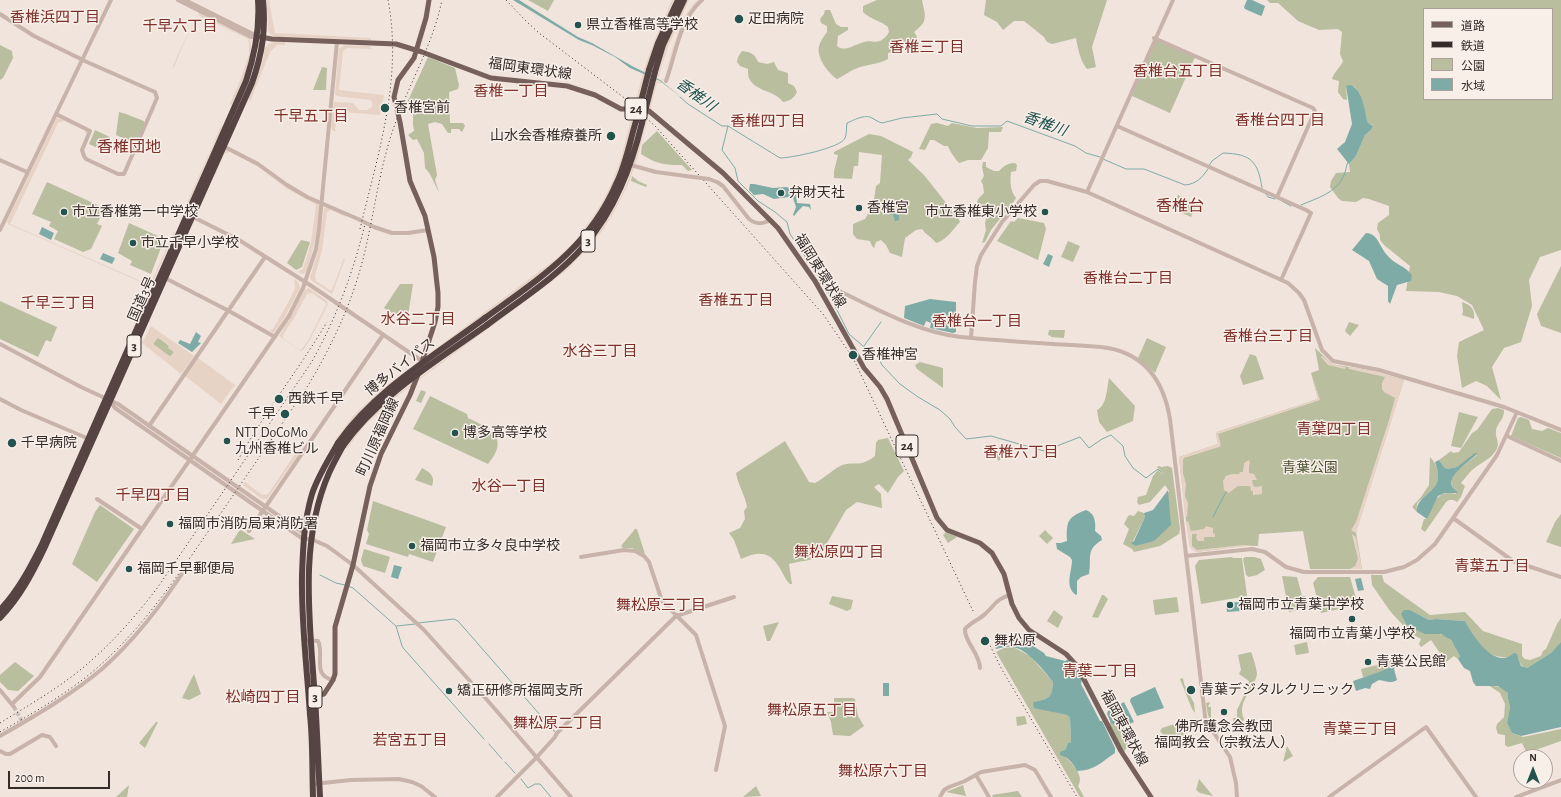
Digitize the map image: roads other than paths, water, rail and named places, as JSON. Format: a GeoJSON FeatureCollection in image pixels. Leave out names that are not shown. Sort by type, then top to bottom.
{"type":"FeatureCollection","features":[{"type":"Feature","properties":{"kind":"highway","name":"国道3号"},"geometry":{"type":"LineString","coordinates":[[0,618],[15,601],[33,573],[246,81],[261,37],[258,0]]}},
{"type":"Feature","properties":{"kind":"highway","name":"国道3号"},"geometry":{"type":"LineString","coordinates":[[107,400],[164,278],[189,215],[252,83],[260,61],[263,0]]}},
{"type":"Feature","properties":{"kind":"highway","name":"博多バイパス"},"geometry":{"type":"LineString","coordinates":[[320,797],[316,784],[303,640],[303,535],[312,493],[324,468],[341,445],[361,423],[390,396],[486,321],[564,266],[599,228],[623,185],[658,43],[678,0]]}},
{"type":"Feature","properties":{"kind":"highway","name":"博多バイパス"},"geometry":{"type":"LineString","coordinates":[[652,71],[684,0]]}},
{"type":"Feature","properties":{"kind":"highway","name":"国道3号"},"geometry":{"type":"LineString","coordinates":[[0,610],[28,573],[90,440]]}},
{"type":"Feature","properties":{"kind":"highway","name":"博多バイパス"},"geometry":{"type":"LineString","coordinates":[[313,797],[316,784],[315,696],[310,639],[309,602],[311,539],[320,496],[341,445]]}},
{"type":"Feature","properties":{"kind":"main road","name":"町川原福岡線"},"geometry":{"type":"LineString","coordinates":[[333,680],[336,667],[335,627],[353,565],[370,486],[381,454],[410,395],[435,322],[438,307],[434,257],[425,216],[410,181],[400,122],[394,100],[398,80],[414,58],[417,50],[426,18],[429,0]]}},
{"type":"Feature","properties":{"kind":"main road","name":"福岡東環状線"},"geometry":{"type":"LineString","coordinates":[[261,37],[396,44],[417,50],[491,78],[568,86],[595,95],[621,109],[649,110],[723,173],[778,228],[815,281],[864,368],[880,387],[887,399],[937,518],[947,530],[980,543],[992,553],[1004,574],[1016,612],[1029,630],[1066,654],[1077,666],[1121,751],[1151,797]]}},
{"type":"Feature","properties":{"kind":"main road"},"geometry":{"type":"LineString","coordinates":[[315,696],[324,694],[333,680]]}},
{"type":"Feature","properties":{"kind":"street"},"geometry":{"type":"LineString","coordinates":[[0,230],[111,0]]}},
{"type":"Feature","properties":{"kind":"street"},"geometry":{"type":"LineString","coordinates":[[178,0],[251,36],[261,37]]}},
{"type":"Feature","properties":{"kind":"street"},"geometry":{"type":"LineString","coordinates":[[185,0],[261,37]]}},
{"type":"Feature","properties":{"kind":"street"},"geometry":{"type":"LineString","coordinates":[[666,81],[674,52],[688,16],[695,6],[702,0]]}},
{"type":"Feature","properties":{"kind":"street"},"geometry":{"type":"LineString","coordinates":[[1087,192],[1173,0]]}},
{"type":"Feature","properties":{"kind":"street"},"geometry":{"type":"LineString","coordinates":[[0,14],[34,36],[154,92],[158,98],[124,174],[118,174],[84,156],[82,150],[90,131],[56,114]]}},
{"type":"Feature","properties":{"kind":"street"},"geometry":{"type":"LineString","coordinates":[[1155,38],[1315,110],[1277,197]]}},
{"type":"Feature","properties":{"kind":"street"},"geometry":{"type":"LineString","coordinates":[[0,690],[13,706],[40,677],[289,316],[305,282],[316,249],[322,203],[337,42]]}},
{"type":"Feature","properties":{"kind":"street"},"geometry":{"type":"LineString","coordinates":[[1117,126],[1306,210],[1311,214],[1281,280]]}},
{"type":"Feature","properties":{"kind":"street"},"geometry":{"type":"LineString","coordinates":[[223,146],[258,164],[294,190],[374,227],[392,233],[408,233],[428,230]]}},
{"type":"Feature","properties":{"kind":"street"},"geometry":{"type":"LineString","coordinates":[[0,160],[27,172]]}},
{"type":"Feature","properties":{"kind":"street"},"geometry":{"type":"LineString","coordinates":[[627,164],[656,172],[710,179],[717,182],[728,192],[749,219],[758,224],[771,220]]}},
{"type":"Feature","properties":{"kind":"street"},"geometry":{"type":"LineString","coordinates":[[971,338],[977,266],[984,249],[1002,222],[1036,183],[1047,182],[1087,192],[1281,280],[1294,288],[1304,300],[1322,350],[1334,361],[1380,370],[1504,407],[1561,430]]}},
{"type":"Feature","properties":{"kind":"street"},"geometry":{"type":"LineString","coordinates":[[189,215],[239,240],[265,256],[422,361]]}},
{"type":"Feature","properties":{"kind":"street"},"geometry":{"type":"LineString","coordinates":[[149,426],[229,311],[265,256]]}},
{"type":"Feature","properties":{"kind":"street"},"geometry":{"type":"LineString","coordinates":[[164,278],[229,311],[275,337]]}},
{"type":"Feature","properties":{"kind":"street"},"geometry":{"type":"LineString","coordinates":[[815,281],[823,283],[929,331],[949,336],[1109,348],[1129,356],[1147,368],[1160,384],[1168,402],[1206,721],[1230,757],[1236,783],[1236,797]]}},
{"type":"Feature","properties":{"kind":"street"},"geometry":{"type":"LineString","coordinates":[[249,531],[383,335]]}},
{"type":"Feature","properties":{"kind":"street"},"geometry":{"type":"LineString","coordinates":[[0,344],[107,400],[118,404],[266,506],[303,535]]}},
{"type":"Feature","properties":{"kind":"street"},"geometry":{"type":"LineString","coordinates":[[0,399],[21,410],[90,440]]}},
{"type":"Feature","properties":{"kind":"street"},"geometry":{"type":"LineString","coordinates":[[107,400],[115,408],[262,511],[303,535],[327,546],[353,565],[424,630],[571,797]]}},
{"type":"Feature","properties":{"kind":"street"},"geometry":{"type":"LineString","coordinates":[[1186,556],[1252,549],[1264,552],[1286,567],[1299,571],[1384,572],[1399,568],[1418,560],[1435,544],[1492,462],[1507,436],[1517,412]]}},
{"type":"Feature","properties":{"kind":"street"},"geometry":{"type":"LineString","coordinates":[[1507,436],[1561,461]]}},
{"type":"Feature","properties":{"kind":"street"},"geometry":{"type":"LineString","coordinates":[[97,499],[142,529]]}},
{"type":"Feature","properties":{"kind":"street"},"geometry":{"type":"LineString","coordinates":[[1453,518],[1513,561],[1561,578]]}},
{"type":"Feature","properties":{"kind":"street"},"geometry":{"type":"LineString","coordinates":[[581,557],[624,550],[636,551],[644,556],[649,562],[662,601],[696,635],[725,726],[716,770]]}},
{"type":"Feature","properties":{"kind":"street"},"geometry":{"type":"LineString","coordinates":[[0,736],[69,694],[101,669],[152,616],[189,563]]}},
{"type":"Feature","properties":{"kind":"street"},"geometry":{"type":"LineString","coordinates":[[980,668],[980,660],[965,634],[965,629],[972,622],[985,614],[996,601],[1010,595]]}},
{"type":"Feature","properties":{"kind":"street"},"geometry":{"type":"LineString","coordinates":[[497,797],[537,758],[562,728],[676,616],[734,597]]}},
{"type":"Feature","properties":{"kind":"street"},"geometry":{"type":"LineString","coordinates":[[303,640],[310,639],[318,641],[320,645],[320,670],[324,676],[333,680]]}},
{"type":"Feature","properties":{"kind":"street"},"geometry":{"type":"LineString","coordinates":[[1330,797],[1426,727],[1476,797]]}},
{"type":"Feature","properties":{"kind":"street"},"geometry":{"type":"LineString","coordinates":[[0,751],[10,754],[42,735],[50,737],[56,746]]}},
{"type":"Feature","properties":{"kind":"street"},"geometry":{"type":"LineString","coordinates":[[940,797],[944,790],[986,771],[1028,766],[1035,770],[1051,797]]}},
{"type":"Feature","properties":{"kind":"street"},"geometry":{"type":"LineString","coordinates":[[976,775],[989,797]]}},
{"type":"Feature","properties":{"kind":"street"},"geometry":{"type":"LineString","coordinates":[[316,784],[351,780],[399,779],[421,786],[435,797]]}},
{"type":"Feature","properties":{"kind":"street"},"geometry":{"type":"LineString","coordinates":[[1516,797],[1561,780]]}},
{"type":"Feature","properties":{"kind":"water"},"geometry":{"type":"Polygon","coordinates":[[[513,0],[519,0],[578,37],[660,80],[681,97],[660,81],[630,68],[615,57],[579,40],[513,0]]]}},
{"type":"Feature","properties":{"kind":"water"},"geometry":{"type":"Polygon","coordinates":[[[1247,0],[1252,0],[1265,6],[1261,16],[1245,9],[1244,7],[1247,0]]]}},
{"type":"Feature","properties":{"kind":"water"},"geometry":{"type":"Polygon","coordinates":[[[1350,85],[1358,91],[1361,96],[1368,123],[1373,126],[1365,135],[1356,156],[1349,164],[1337,149],[1345,142],[1352,124],[1346,86],[1350,85]]]}},
{"type":"Feature","properties":{"kind":"water"},"geometry":{"type":"Polygon","coordinates":[[[750,184],[773,188],[786,187],[794,189],[796,192],[797,203],[810,204],[811,210],[809,207],[803,206],[794,216],[796,207],[793,198],[789,197],[774,199],[763,194],[754,195],[749,190],[750,184]]]}},
{"type":"Feature","properties":{"kind":"water"},"geometry":{"type":"Polygon","coordinates":[[[884,207],[892,210],[893,212],[899,213],[899,220],[895,221],[893,214],[884,215],[881,210],[884,207]]]}},
{"type":"Feature","properties":{"kind":"water"},"geometry":{"type":"Polygon","coordinates":[[[42,227],[54,233],[51,240],[39,234],[42,227]]]}},
{"type":"Feature","properties":{"kind":"water"},"geometry":{"type":"Polygon","coordinates":[[[1366,233],[1373,235],[1390,258],[1412,275],[1411,281],[1397,285],[1390,304],[1388,301],[1388,286],[1377,279],[1369,261],[1352,250],[1366,233]]]}},
{"type":"Feature","properties":{"kind":"water"},"geometry":{"type":"Polygon","coordinates":[[[103,253],[115,258],[112,264],[100,259],[103,253]]]}},
{"type":"Feature","properties":{"kind":"water"},"geometry":{"type":"Polygon","coordinates":[[[1048,254],[1053,256],[1049,267],[1043,264],[1048,254]]]}},
{"type":"Feature","properties":{"kind":"water"},"geometry":{"type":"Polygon","coordinates":[[[930,299],[956,302],[956,332],[953,333],[930,328],[931,323],[926,321],[924,326],[904,318],[905,306],[930,299]]]}},
{"type":"Feature","properties":{"kind":"water"},"geometry":{"type":"Polygon","coordinates":[[[196,332],[201,336],[198,342],[201,343],[192,352],[178,343],[180,340],[190,344],[196,332]]]}},
{"type":"Feature","properties":{"kind":"water"},"geometry":{"type":"Polygon","coordinates":[[[1475,453],[1477,454],[1456,473],[1451,482],[1453,488],[1458,493],[1445,493],[1438,496],[1427,519],[1417,512],[1418,505],[1421,500],[1435,487],[1438,481],[1438,473],[1435,462],[1439,460],[1447,469],[1457,467],[1475,453]]]}},
{"type":"Feature","properties":{"kind":"water"},"geometry":{"type":"Polygon","coordinates":[[[1168,490],[1171,525],[1154,541],[1135,546],[1131,543],[1134,541],[1145,517],[1144,513],[1153,510],[1168,490]]]}},
{"type":"Feature","properties":{"kind":"water"},"geometry":{"type":"Polygon","coordinates":[[[1086,510],[1093,516],[1095,531],[1101,536],[1102,540],[1093,547],[1091,551],[1089,574],[1081,577],[1077,581],[1076,595],[1072,591],[1069,583],[1072,560],[1070,557],[1057,549],[1056,543],[1067,541],[1069,521],[1075,515],[1086,510]]]}},
{"type":"Feature","properties":{"kind":"water"},"geometry":{"type":"Polygon","coordinates":[[[394,565],[402,567],[398,579],[391,577],[394,565]]]}},
{"type":"Feature","properties":{"kind":"water"},"geometry":{"type":"Polygon","coordinates":[[[1361,578],[1364,590],[1358,591],[1355,579],[1361,578]]]}},
{"type":"Feature","properties":{"kind":"water"},"geometry":{"type":"Polygon","coordinates":[[[1239,602],[1240,611],[1227,612],[1226,603],[1239,602]]]}},
{"type":"Feature","properties":{"kind":"water"},"geometry":{"type":"Polygon","coordinates":[[[1404,610],[1410,610],[1429,620],[1465,621],[1485,649],[1499,658],[1507,657],[1514,653],[1517,654],[1521,666],[1527,668],[1551,653],[1561,642],[1561,727],[1521,736],[1512,733],[1507,723],[1510,707],[1508,693],[1498,686],[1476,686],[1473,682],[1470,671],[1464,668],[1458,659],[1460,656],[1451,640],[1441,634],[1425,634],[1407,625],[1401,614],[1404,610]]]}},
{"type":"Feature","properties":{"kind":"water"},"geometry":{"type":"Polygon","coordinates":[[[1019,637],[1044,653],[1046,656],[1065,661],[1069,659],[1082,679],[1081,684],[1100,721],[1102,721],[1115,748],[1115,753],[1093,768],[1083,771],[1077,771],[1066,757],[1060,755],[1060,752],[1065,750],[1068,743],[1071,742],[1070,718],[1067,715],[1034,708],[1033,702],[1046,699],[1050,695],[1052,692],[1053,682],[1035,661],[1024,651],[1018,648],[1010,647],[996,649],[994,644],[1019,637]]]}},
{"type":"Feature","properties":{"kind":"water"},"geometry":{"type":"Polygon","coordinates":[[[1396,660],[1397,664],[1394,669],[1397,680],[1391,682],[1379,680],[1372,684],[1370,689],[1365,688],[1356,691],[1353,681],[1382,671],[1390,667],[1396,660]]]}},
{"type":"Feature","properties":{"kind":"water"},"geometry":{"type":"Polygon","coordinates":[[[883,683],[889,683],[889,696],[883,696],[883,683]]]}},
{"type":"Feature","properties":{"kind":"water"},"geometry":{"type":"Polygon","coordinates":[[[1155,687],[1164,708],[1137,716],[1130,701],[1131,698],[1155,687]]]}},
{"type":"Feature","properties":{"kind":"water"},"geometry":{"type":"Polygon","coordinates":[[[1124,702],[1134,722],[1120,727],[1111,723],[1107,714],[1108,711],[1124,702]]]}},
{"type":"Feature","properties":{"kind":"waterway","name":"香椎川"},"geometry":{"type":"LineString","coordinates":[[680,97],[688,104],[722,126],[728,126],[780,158],[826,149],[842,142],[846,135],[847,123],[861,117],[870,117],[882,123],[902,118],[937,114],[942,119],[972,126],[1001,126],[1007,121],[1075,146],[1086,153],[1100,157]]}},
{"type":"Feature","properties":{"kind":"waterway"},"geometry":{"type":"LineString","coordinates":[[728,126],[722,150],[735,168],[738,181],[758,201],[787,222],[790,234],[821,280]]}},
{"type":"Feature","properties":{"kind":"waterway","name":"香椎川"},"geometry":{"type":"LineString","coordinates":[[1209,166],[1212,161],[1223,153],[1247,157],[1252,161],[1258,171],[1262,188]]}},
{"type":"Feature","properties":{"kind":"waterway","name":"香椎川"},"geometry":{"type":"LineString","coordinates":[[1103,159],[1126,169],[1144,169],[1185,185],[1198,180],[1208,169]]}},
{"type":"Feature","properties":{"kind":"waterway","name":"香椎川"},"geometry":{"type":"LineString","coordinates":[[1301,205],[1332,191],[1341,181],[1348,162]]}},
{"type":"Feature","properties":{"kind":"waterway","name":"香椎川"},"geometry":{"type":"LineString","coordinates":[[1266,194],[1268,197],[1275,199]]}},
{"type":"Feature","properties":{"kind":"waterway","name":"香椎川"},"geometry":{"type":"LineString","coordinates":[[1282,201],[1291,206]]}},
{"type":"Feature","properties":{"kind":"waterway"},"geometry":{"type":"LineString","coordinates":[[825,286],[849,334],[877,355],[882,365],[900,384],[940,410],[950,419],[966,439],[991,436],[1044,451],[1080,437],[1089,448],[1111,435],[1123,446],[1125,456],[1133,468],[1146,478],[1158,469],[1162,473]]}},
{"type":"Feature","properties":{"kind":"waterway"},"geometry":{"type":"LineString","coordinates":[[864,346],[881,322]]}},
{"type":"Feature","properties":{"kind":"waterway"},"geometry":{"type":"LineString","coordinates":[[1213,517],[1226,492]]}},
{"type":"Feature","properties":{"kind":"waterway"},"geometry":{"type":"LineString","coordinates":[[320,575],[336,583],[345,585]]}},
{"type":"Feature","properties":{"kind":"waterway"},"geometry":{"type":"LineString","coordinates":[[348,586],[353,588],[396,626],[404,649],[484,739]]}},
{"type":"Feature","properties":{"kind":"waterway"},"geometry":{"type":"LineString","coordinates":[[418,623],[454,619],[458,621],[555,732]]}},
{"type":"Feature","properties":{"kind":"waterway"},"geometry":{"type":"LineString","coordinates":[[397,626],[415,624]]}},
{"type":"Feature","properties":{"kind":"waterway"},"geometry":{"type":"LineString","coordinates":[[489,744],[502,759]]}},
{"type":"Feature","properties":{"kind":"waterway"},"geometry":{"type":"LineString","coordinates":[[505,762],[515,773]]}},
{"type":"Feature","properties":{"kind":"waterway"},"geometry":{"type":"LineString","coordinates":[[521,779],[528,788],[535,784],[540,784],[551,797]]}},
{"type":"Feature","properties":{"kind":"tunnel"},"geometry":{"type":"LineString","coordinates":[[14,707],[22,721]]}},
{"type":"Feature","properties":{"kind":"railway"},"geometry":{"type":"LineString","coordinates":[[360,229],[381,144],[390,87],[392,29],[388,0]]}},
{"type":"Feature","properties":{"kind":"railway"},"geometry":{"type":"LineString","coordinates":[[0,732],[42,708],[69,690],[95,670],[134,631],[181,570],[309,384],[335,336],[355,286],[365,251],[385,155],[401,108],[433,32],[442,0]]}},
{"type":"Feature","properties":{"kind":"railway"},"geometry":{"type":"LineString","coordinates":[[506,0],[539,33],[627,100],[656,127],[823,314],[853,358],[974,613]]}},
{"type":"Feature","properties":{"kind":"railway"},"geometry":{"type":"LineString","coordinates":[[0,723],[54,689],[85,666],[123,629],[158,587],[311,363],[328,330],[343,295],[365,224]]}},
{"type":"Feature","properties":{"kind":"railway"},"geometry":{"type":"LineString","coordinates":[[238,460],[248,442],[327,322]]}},
{"type":"Feature","properties":{"kind":"railway"},"geometry":{"type":"LineString","coordinates":[[985,635],[1001,668],[1077,797]]}},
{"type":"Feature","properties":{"kind":"place","name":"疋田病院"},"geometry":{"type":"Point","coordinates":[739,19]}},
{"type":"Feature","properties":{"kind":"place","name":"県立香椎高等学校"},"geometry":{"type":"Point","coordinates":[578,25]}},
{"type":"Feature","properties":{"kind":"place","name":"香椎宮前"},"geometry":{"type":"Point","coordinates":[385,108]}},
{"type":"Feature","properties":{"kind":"place","name":"山水会香椎療養所"},"geometry":{"type":"Point","coordinates":[611,136]}},
{"type":"Feature","properties":{"kind":"place","name":"弁財天社"},"geometry":{"type":"Point","coordinates":[781,193]}},
{"type":"Feature","properties":{"kind":"place","name":"香椎宮"},"geometry":{"type":"Point","coordinates":[859,208]}},
{"type":"Feature","properties":{"kind":"place","name":"市立香椎第一中学校"},"geometry":{"type":"Point","coordinates":[64,212]}},
{"type":"Feature","properties":{"kind":"place","name":"市立香椎東小学校"},"geometry":{"type":"Point","coordinates":[1045,212]}},
{"type":"Feature","properties":{"kind":"place","name":"市立千早小学校"},"geometry":{"type":"Point","coordinates":[133,243]}},
{"type":"Feature","properties":{"kind":"place","name":"香椎神宮"},"geometry":{"type":"Point","coordinates":[853,355]}},
{"type":"Feature","properties":{"kind":"place","name":"西鉄千早"},"geometry":{"type":"Point","coordinates":[279,399]}},
{"type":"Feature","properties":{"kind":"place","name":"千早"},"geometry":{"type":"Point","coordinates":[285,414]}},
{"type":"Feature","properties":{"kind":"place","name":"博多高等学校"},"geometry":{"type":"Point","coordinates":[455,433]}},
{"type":"Feature","properties":{"kind":"place","name":"NTT DoCoMo 九州香椎ビル"},"geometry":{"type":"Point","coordinates":[227,441]}},
{"type":"Feature","properties":{"kind":"place","name":"千早病院"},"geometry":{"type":"Point","coordinates":[12,443]}},
{"type":"Feature","properties":{"kind":"place","name":"福岡市消防局東消防署"},"geometry":{"type":"Point","coordinates":[170,524]}},
{"type":"Feature","properties":{"kind":"place","name":"福岡市立多々良中学校"},"geometry":{"type":"Point","coordinates":[412,546]}},
{"type":"Feature","properties":{"kind":"place","name":"福岡千早郵便局"},"geometry":{"type":"Point","coordinates":[129,569]}},
{"type":"Feature","properties":{"kind":"place","name":"福岡市立青葉中学校"},"geometry":{"type":"Point","coordinates":[1230,605]}},
{"type":"Feature","properties":{"kind":"place","name":"福岡市立青葉小学校"},"geometry":{"type":"Point","coordinates":[1352,619]}},
{"type":"Feature","properties":{"kind":"place","name":"舞松原"},"geometry":{"type":"Point","coordinates":[985,641]}},
{"type":"Feature","properties":{"kind":"place","name":"青葉公民館"},"geometry":{"type":"Point","coordinates":[1368,662]}},
{"type":"Feature","properties":{"kind":"place","name":"青葉デジタルクリニック"},"geometry":{"type":"Point","coordinates":[1191,690]}},
{"type":"Feature","properties":{"kind":"place","name":"矯正研修所福岡支所"},"geometry":{"type":"Point","coordinates":[449,691]}},
{"type":"Feature","properties":{"kind":"place","name":"佛所護念会教団 福岡教会（宗教法人）"},"geometry":{"type":"Point","coordinates":[1224,712]}},
{"type":"Feature","properties":{"kind":"district","name":"香椎浜四丁目"},"geometry":{"type":"Point","coordinates":[55,17]}},
{"type":"Feature","properties":{"kind":"district","name":"千早六丁目"},"geometry":{"type":"Point","coordinates":[180,26]}},
{"type":"Feature","properties":{"kind":"district","name":"香椎三丁目"},"geometry":{"type":"Point","coordinates":[927,47]}},
{"type":"Feature","properties":{"kind":"district","name":"香椎台五丁目"},"geometry":{"type":"Point","coordinates":[1178,71]}},
{"type":"Feature","properties":{"kind":"district","name":"香椎一丁目"},"geometry":{"type":"Point","coordinates":[511,91]}},
{"type":"Feature","properties":{"kind":"district","name":"千早五丁目"},"geometry":{"type":"Point","coordinates":[311,116]}},
{"type":"Feature","properties":{"kind":"district","name":"香椎台四丁目"},"geometry":{"type":"Point","coordinates":[1280,120]}},
{"type":"Feature","properties":{"kind":"district","name":"香椎四丁目"},"geometry":{"type":"Point","coordinates":[768,121]}},
{"type":"Feature","properties":{"kind":"district","name":"香椎団地"},"geometry":{"type":"Point","coordinates":[129,147]}},
{"type":"Feature","properties":{"kind":"district","name":"香椎台"},"geometry":{"type":"Point","coordinates":[1180,206]}},
{"type":"Feature","properties":{"kind":"district","name":"香椎台二丁目"},"geometry":{"type":"Point","coordinates":[1128,278]}},
{"type":"Feature","properties":{"kind":"district","name":"香椎五丁目"},"geometry":{"type":"Point","coordinates":[736,300]}},
{"type":"Feature","properties":{"kind":"district","name":"千早三丁目"},"geometry":{"type":"Point","coordinates":[58,303]}},
{"type":"Feature","properties":{"kind":"district","name":"水谷二丁目"},"geometry":{"type":"Point","coordinates":[418,319]}},
{"type":"Feature","properties":{"kind":"district","name":"香椎台一丁目"},"geometry":{"type":"Point","coordinates":[977,321]}},
{"type":"Feature","properties":{"kind":"district","name":"香椎台三丁目"},"geometry":{"type":"Point","coordinates":[1268,336]}},
{"type":"Feature","properties":{"kind":"district","name":"水谷三丁目"},"geometry":{"type":"Point","coordinates":[600,351]}},
{"type":"Feature","properties":{"kind":"district","name":"青葉四丁目"},"geometry":{"type":"Point","coordinates":[1334,429]}},
{"type":"Feature","properties":{"kind":"district","name":"香椎六丁目"},"geometry":{"type":"Point","coordinates":[1021,452]}},
{"type":"Feature","properties":{"kind":"district","name":"水谷一丁目"},"geometry":{"type":"Point","coordinates":[509,486]}},
{"type":"Feature","properties":{"kind":"district","name":"千早四丁目"},"geometry":{"type":"Point","coordinates":[153,495]}},
{"type":"Feature","properties":{"kind":"district","name":"舞松原四丁目"},"geometry":{"type":"Point","coordinates":[839,552]}},
{"type":"Feature","properties":{"kind":"district","name":"青葉五丁目"},"geometry":{"type":"Point","coordinates":[1492,566]}},
{"type":"Feature","properties":{"kind":"district","name":"舞松原三丁目"},"geometry":{"type":"Point","coordinates":[661,605]}},
{"type":"Feature","properties":{"kind":"district","name":"青葉二丁目"},"geometry":{"type":"Point","coordinates":[1100,671]}},
{"type":"Feature","properties":{"kind":"district","name":"松崎四丁目"},"geometry":{"type":"Point","coordinates":[263,697]}},
{"type":"Feature","properties":{"kind":"district","name":"舞松原五丁目"},"geometry":{"type":"Point","coordinates":[812,710]}},
{"type":"Feature","properties":{"kind":"district","name":"舞松原二丁目"},"geometry":{"type":"Point","coordinates":[558,723]}},
{"type":"Feature","properties":{"kind":"district","name":"青葉三丁目"},"geometry":{"type":"Point","coordinates":[1360,729]}},
{"type":"Feature","properties":{"kind":"district","name":"若宮五丁目"},"geometry":{"type":"Point","coordinates":[410,740]}},
{"type":"Feature","properties":{"kind":"district","name":"舞松原六丁目"},"geometry":{"type":"Point","coordinates":[883,771]}},
{"type":"Feature","properties":{"kind":"park label","name":"青葉公園"},"geometry":{"type":"Point","coordinates":[1310,468]}}]}
